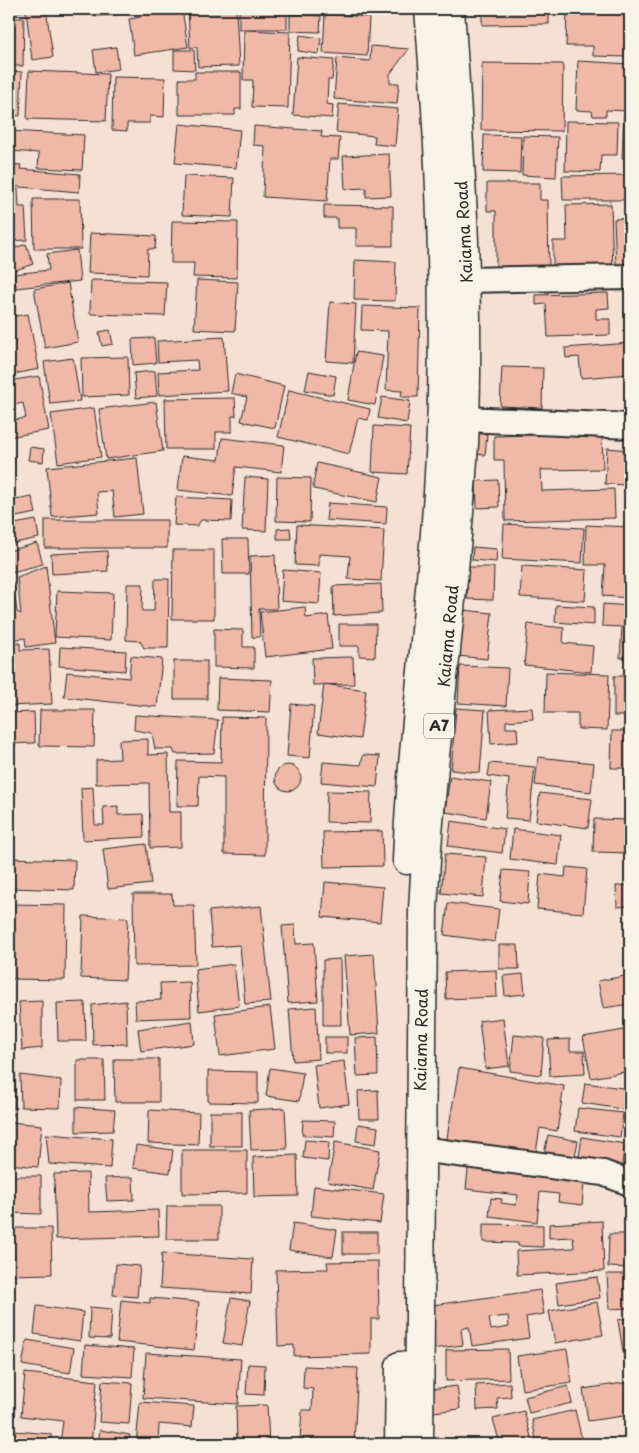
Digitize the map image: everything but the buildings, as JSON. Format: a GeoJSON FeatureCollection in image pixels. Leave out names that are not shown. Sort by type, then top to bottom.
{"type":"FeatureCollection","features":[{"type":"Feature","properties":{"kind":"highway","name":"Kaiama Road"},"geometry":{"type":"LineString","coordinates":[[399,1444],[402,1006],[408,828],[433,568],[444,331],[440,181],[429,9]]}},
{"type":"Feature","properties":{"kind":"highway","name":"Kaiama Road"},"geometry":{"type":"LineString","coordinates":[[418,1444],[422,938],[428,822],[459,515],[464,419],[466,280],[450,9]]}},
{"type":"Feature","properties":{"kind":"street"},"geometry":{"type":"LineString","coordinates":[[466,280],[630,277]]}},
{"type":"Feature","properties":{"kind":"street"},"geometry":{"type":"LineString","coordinates":[[464,419],[630,426]]}},
{"type":"Feature","properties":{"kind":"street"},"geometry":{"type":"LineString","coordinates":[[420,1149],[603,1173],[630,1183]]}}]}
